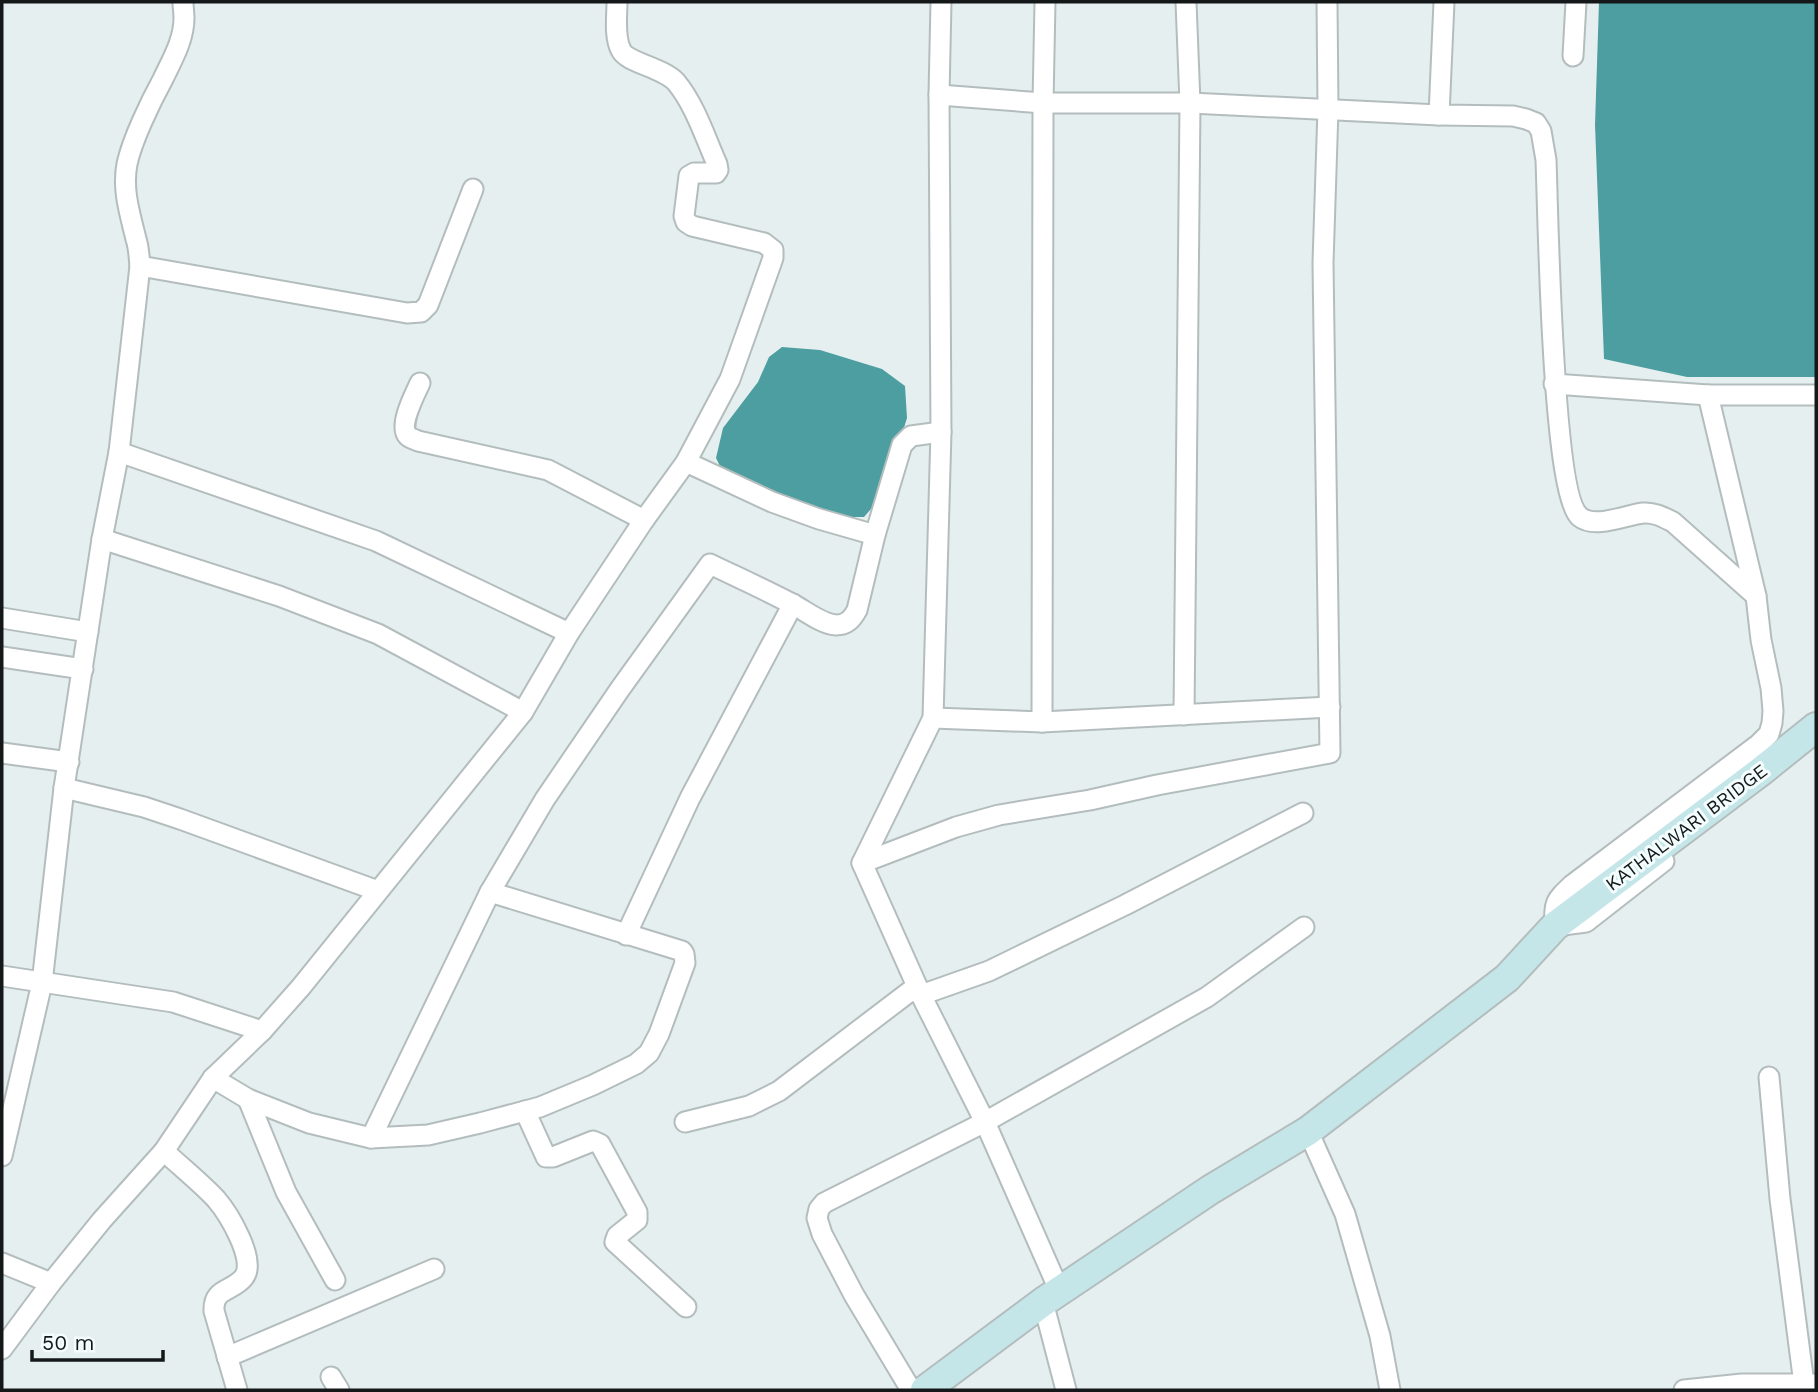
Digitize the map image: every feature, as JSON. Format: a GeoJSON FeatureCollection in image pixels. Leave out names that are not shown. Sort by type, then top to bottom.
{"type":"FeatureCollection","features":[{"type":"Feature","properties":{"kind":"main road","name":"KATHALWARI BRIDGE"},"geometry":{"type":"LineString","coordinates":[[925,1390],[1051,1297],[1210,1190],[1308,1131],[1507,978],[1555,926],[1816,727]]}},
{"type":"Feature","properties":{"kind":"street"},"geometry":{"type":"LineString","coordinates":[[2,1156],[42,983],[64,788],[102,539],[119,452],[140,266],[125,185],[127,164],[181,38],[183,2]]}},
{"type":"Feature","properties":{"kind":"street"},"geometry":{"type":"LineString","coordinates":[[2,1349],[102,1220],[164,1151],[213,1078],[301,987],[523,712],[569,633],[686,462],[730,379],[774,253],[764,243],[692,226],[686,222],[684,216],[689,176],[694,173],[716,173],[717,164],[679,86],[670,76],[625,56],[617,30],[617,2]]}},
{"type":"Feature","properties":{"kind":"street"},"geometry":{"type":"LineString","coordinates":[[862,863],[933,718],[941,432],[941,2]]}},
{"type":"Feature","properties":{"kind":"street"},"geometry":{"type":"LineString","coordinates":[[1042,722],[1045,2]]}},
{"type":"Feature","properties":{"kind":"street"},"geometry":{"type":"LineString","coordinates":[[1184,715],[1190,103],[1186,2]]}},
{"type":"Feature","properties":{"kind":"street"},"geometry":{"type":"LineString","coordinates":[[862,863],[956,827],[999,815],[1330,753],[1323,263],[1328,109],[1327,2]]}},
{"type":"Feature","properties":{"kind":"street"},"geometry":{"type":"LineString","coordinates":[[1439,115],[1444,2]]}},
{"type":"Feature","properties":{"kind":"street"},"geometry":{"type":"LineString","coordinates":[[1573,56],[1576,2]]}},
{"type":"Feature","properties":{"kind":"street"},"geometry":{"type":"LineString","coordinates":[[939,95],[1043,103],[1190,103],[1513,116],[1535,123],[1541,131],[1546,160],[1555,384],[1568,488],[1573,507],[1578,516],[1597,522],[1644,513],[1659,515],[1672,522],[1756,596]]}},
{"type":"Feature","properties":{"kind":"street"},"geometry":{"type":"LineString","coordinates":[[140,266],[407,313],[421,312],[428,305],[473,189]]}},
{"type":"Feature","properties":{"kind":"street"},"geometry":{"type":"LineString","coordinates":[[420,383],[406,419],[406,433],[409,437],[548,470],[644,520]]}},
{"type":"Feature","properties":{"kind":"street"},"geometry":{"type":"LineString","coordinates":[[1555,384],[1708,395],[1816,395]]}},
{"type":"Feature","properties":{"kind":"street"},"geometry":{"type":"LineString","coordinates":[[1708,395],[1756,596],[1761,640],[1771,688],[1773,723],[1769,734],[1759,744],[1572,885],[1556,902],[1555,926],[1586,922],[1816,742]]}},
{"type":"Feature","properties":{"kind":"street"},"geometry":{"type":"LineString","coordinates":[[371,1139],[490,892],[545,799],[710,564],[828,623],[844,624],[852,619],[857,610],[875,535],[902,445],[911,436],[941,432]]}},
{"type":"Feature","properties":{"kind":"street"},"geometry":{"type":"LineString","coordinates":[[119,452],[376,541],[569,633]]}},
{"type":"Feature","properties":{"kind":"street"},"geometry":{"type":"LineString","coordinates":[[686,462],[772,502],[875,535]]}},
{"type":"Feature","properties":{"kind":"street"},"geometry":{"type":"LineString","coordinates":[[102,539],[279,596],[378,634],[523,712]]}},
{"type":"Feature","properties":{"kind":"street"},"geometry":{"type":"LineString","coordinates":[[626,934],[690,798],[793,604]]}},
{"type":"Feature","properties":{"kind":"street"},"geometry":{"type":"LineString","coordinates":[[2,618],[88,632]]}},
{"type":"Feature","properties":{"kind":"street"},"geometry":{"type":"LineString","coordinates":[[2,657],[83,668]]}},
{"type":"Feature","properties":{"kind":"street"},"geometry":{"type":"LineString","coordinates":[[933,718],[1042,722],[1330,707]]}},
{"type":"Feature","properties":{"kind":"street"},"geometry":{"type":"LineString","coordinates":[[2,753],[69,762]]}},
{"type":"Feature","properties":{"kind":"street"},"geometry":{"type":"LineString","coordinates":[[64,788],[144,807],[378,891]]}},
{"type":"Feature","properties":{"kind":"street"},"geometry":{"type":"LineString","coordinates":[[685,1122],[749,1106],[771,1095],[919,990],[989,971],[1125,905],[1303,813]]}},
{"type":"Feature","properties":{"kind":"street"},"geometry":{"type":"LineString","coordinates":[[862,863],[919,990],[985,1122],[1051,1297],[1066,1390]]}},
{"type":"Feature","properties":{"kind":"street"},"geometry":{"type":"LineString","coordinates":[[213,1078],[248,1099],[309,1123],[371,1139],[428,1135],[540,1107],[636,1064],[649,1053],[659,1034],[685,963],[684,954],[677,948],[490,892]]}},
{"type":"Feature","properties":{"kind":"street"},"geometry":{"type":"LineString","coordinates":[[911,1390],[854,1295],[822,1234],[817,1218],[824,1203],[985,1122],[1207,997],[1304,927]]}},
{"type":"Feature","properties":{"kind":"street"},"geometry":{"type":"LineString","coordinates":[[2,976],[173,1002],[261,1031]]}},
{"type":"Feature","properties":{"kind":"street"},"geometry":{"type":"LineString","coordinates":[[1684,1390],[1742,1384],[1781,1387],[1810,1384],[1780,1199],[1769,1077]]}},
{"type":"Feature","properties":{"kind":"street"},"geometry":{"type":"LineString","coordinates":[[248,1099],[286,1192],[335,1280]]}},
{"type":"Feature","properties":{"kind":"street"},"geometry":{"type":"LineString","coordinates":[[524,1111],[547,1157],[593,1141],[600,1144],[637,1212],[637,1220],[617,1236],[615,1242],[686,1307]]}},
{"type":"Feature","properties":{"kind":"street"},"geometry":{"type":"LineString","coordinates":[[1308,1131],[1345,1214],[1380,1336],[1390,1390]]}},
{"type":"Feature","properties":{"kind":"street"},"geometry":{"type":"LineString","coordinates":[[164,1151],[214,1197],[244,1247],[247,1266],[244,1277],[218,1295],[214,1304],[237,1390]]}},
{"type":"Feature","properties":{"kind":"street"},"geometry":{"type":"LineString","coordinates":[[2,1263],[51,1283]]}},
{"type":"Feature","properties":{"kind":"street"},"geometry":{"type":"LineString","coordinates":[[227,1357],[434,1269]]}},
{"type":"Feature","properties":{"kind":"water"},"geometry":{"type":"Polygon","coordinates":[[[1599,2],[1816,2],[1816,377],[1687,377],[1604,359],[1595,125],[1599,2]]]}},
{"type":"Feature","properties":{"kind":"water"},"geometry":{"type":"Polygon","coordinates":[[[782,347],[820,350],[882,369],[905,386],[907,418],[886,486],[864,517],[839,517],[724,474],[716,458],[723,428],[758,382],[769,357],[782,347]]]}}]}
